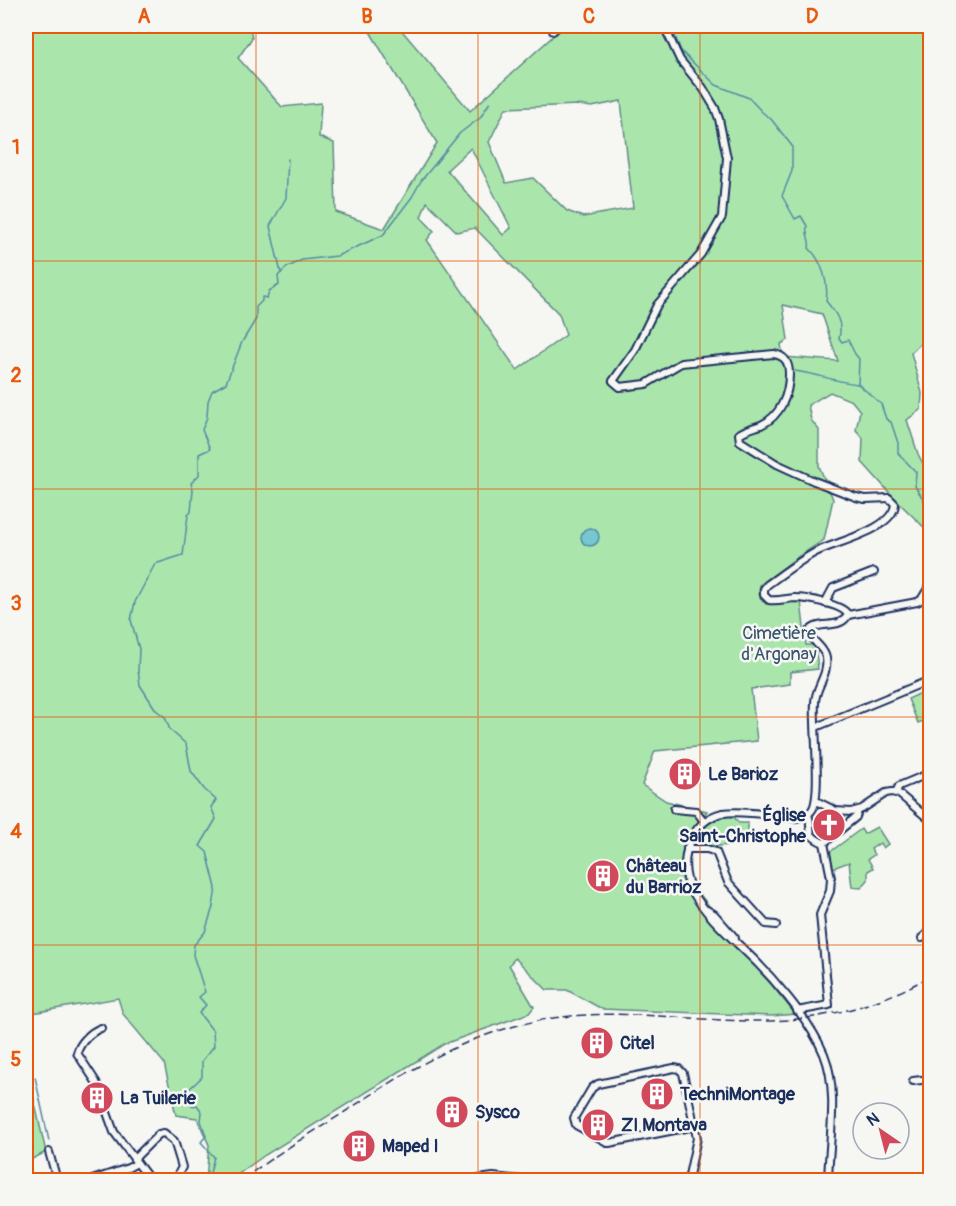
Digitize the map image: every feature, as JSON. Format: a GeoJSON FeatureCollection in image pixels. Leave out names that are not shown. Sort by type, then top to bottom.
{"type":"FeatureCollection","features":[{"type":"Feature","properties":{"kind":"street"},"geometry":{"type":"LineString","coordinates":[[664,26],[680,60],[703,88],[719,119],[727,158],[722,217],[701,254],[657,305],[635,350],[613,381],[620,387],[646,384],[681,363],[774,354],[786,359],[789,365],[788,388],[778,411],[769,420],[743,431],[738,438],[742,443],[814,481],[856,497],[889,498],[895,504],[891,514],[873,528],[811,554],[767,585],[764,591],[765,597],[769,600],[798,598],[825,603],[842,608],[848,615]]}},
{"type":"Feature","properties":{"kind":"street"},"geometry":{"type":"LineString","coordinates":[[825,603],[833,588],[874,572]]}},
{"type":"Feature","properties":{"kind":"street"},"geometry":{"type":"LineString","coordinates":[[828,1180],[832,1087],[822,1049],[797,1011],[771,978],[711,917],[694,894],[687,882],[685,871],[687,849],[696,830],[704,821],[717,815],[730,813],[796,818],[814,809],[816,801],[815,698],[826,671],[827,661],[822,646],[812,639],[809,632],[817,626],[841,622],[848,615],[917,602],[921,600],[930,585]]}},
{"type":"Feature","properties":{"kind":"street"},"geometry":{"type":"LineString","coordinates":[[816,727],[930,680]]}},
{"type":"Feature","properties":{"kind":"street"},"geometry":{"type":"LineString","coordinates":[[896,792],[899,786],[930,773]]}},
{"type":"Feature","properties":{"kind":"street"},"geometry":{"type":"LineString","coordinates":[[816,801],[836,811],[858,811],[886,793],[896,792],[930,820]]}},
{"type":"Feature","properties":{"kind":"street"},"geometry":{"type":"LineString","coordinates":[[674,808],[696,811],[704,821]]}},
{"type":"Feature","properties":{"kind":"street"},"geometry":{"type":"LineString","coordinates":[[824,843],[856,817],[858,811]]}},
{"type":"Feature","properties":{"kind":"street"},"geometry":{"type":"LineString","coordinates":[[806,815],[811,822],[810,834],[824,843]]}},
{"type":"Feature","properties":{"kind":"street"},"geometry":{"type":"LineString","coordinates":[[797,1011],[829,1005],[820,915],[830,891],[831,878],[824,843]]}},
{"type":"Feature","properties":{"kind":"street"},"geometry":{"type":"LineString","coordinates":[[687,849],[707,849],[716,852],[728,882],[766,924],[776,925]]}},
{"type":"Feature","properties":{"kind":"street"},"geometry":{"type":"LineString","coordinates":[[922,938],[930,931]]}},
{"type":"Feature","properties":{"kind":"street"},"geometry":{"type":"LineString","coordinates":[[101,1028],[88,1036],[78,1048],[77,1053],[96,1082],[114,1132],[150,1180]]}},
{"type":"Feature","properties":{"kind":"street"},"geometry":{"type":"LineString","coordinates":[[688,1180],[697,1141],[695,1126],[683,1073],[679,1069],[674,1068],[598,1084],[592,1088],[574,1118],[576,1125],[609,1143],[695,1126]]}},
{"type":"Feature","properties":{"kind":"street"},"geometry":{"type":"LineString","coordinates":[[913,1081],[930,1079]]}},
{"type":"Feature","properties":{"kind":"street"},"geometry":{"type":"LineString","coordinates":[[92,1180],[128,1168],[159,1134],[164,1133],[174,1141],[182,1167],[175,1180]]}},
{"type":"Feature","properties":{"kind":"street"},"geometry":{"type":"LineString","coordinates":[[49,1152],[57,1180]]}},
{"type":"Feature","properties":{"kind":"street"},"geometry":{"type":"LineString","coordinates":[[472,1180],[493,1178],[523,1180]]}},
{"type":"Feature","properties":{"kind":"green space","name":"Cimetière d'Argonay"},"geometry":{"type":"Polygon","coordinates":[[[26,26],[250,26],[252,38],[238,58],[282,107],[321,103],[319,137],[334,143],[336,212],[384,229],[437,143],[369,30],[398,26],[470,111],[551,38],[561,26],[930,26],[930,334],[911,353],[922,393],[921,409],[907,420],[918,454],[930,477],[930,533],[862,462],[863,438],[856,430],[860,411],[852,401],[830,392],[808,405],[811,420],[819,430],[819,466],[833,499],[824,540],[760,585],[759,593],[760,598],[766,604],[801,601],[806,645],[815,645],[818,669],[790,672],[790,684],[751,689],[757,741],[655,751],[642,785],[666,801],[707,811],[689,840],[686,877],[795,1014],[772,1016],[602,1009],[567,990],[547,990],[515,958],[509,965],[534,1007],[529,1013],[444,1044],[265,1155],[230,1180],[206,1180],[209,1145],[197,1118],[176,1115],[164,1063],[123,1014],[118,998],[26,1014],[26,26]],[[621,101],[592,107],[578,105],[506,108],[489,142],[506,183],[533,178],[567,211],[583,217],[633,208],[621,101]],[[471,148],[447,170],[503,235],[511,228],[471,148]],[[427,202],[421,217],[434,231],[427,240],[517,370],[566,335],[559,314],[475,228],[457,232],[427,202]],[[783,305],[788,340],[781,344],[783,357],[838,361],[822,314],[783,305]]]}},
{"type":"Feature","properties":{"kind":"green space"},"geometry":{"type":"Polygon","coordinates":[[[927,690],[930,692],[930,718],[918,723],[908,699],[927,690]]]}},
{"type":"Feature","properties":{"kind":"green space"},"geometry":{"type":"Polygon","coordinates":[[[728,816],[734,817],[739,823],[748,823],[748,844],[701,847],[694,845],[707,826],[728,816]]]}},
{"type":"Feature","properties":{"kind":"green space"},"geometry":{"type":"Polygon","coordinates":[[[877,827],[888,844],[883,848],[880,843],[871,849],[874,855],[868,859],[873,868],[868,871],[868,880],[861,888],[852,887],[849,862],[833,868],[830,852],[861,829],[864,834],[877,827]]]}},
{"type":"Feature","properties":{"kind":"green space"},"geometry":{"type":"Polygon","coordinates":[[[26,1065],[46,1152],[26,1162],[26,1065]]]}},
{"type":"Feature","properties":{"kind":"water"},"geometry":{"type":"Polygon","coordinates":[[[590,528],[596,531],[599,537],[596,543],[590,546],[584,543],[581,537],[584,531],[590,528]]]}},
{"type":"Feature","properties":{"kind":"waterway"},"geometry":{"type":"LineString","coordinates":[[671,26],[681,51],[686,56],[716,85],[749,98],[771,119],[792,146],[792,171],[782,196],[795,219],[801,216],[807,226],[809,248],[818,259],[825,280],[826,301],[839,322],[839,338],[842,342],[848,340],[859,359],[858,384],[881,404],[886,419],[891,422],[898,443],[898,453],[916,472],[915,486],[930,510]]}},
{"type":"Feature","properties":{"kind":"waterway"},"geometry":{"type":"LineString","coordinates":[[213,1180],[210,1173],[214,1157],[201,1142],[206,1136],[201,1121],[202,1112],[197,1105],[192,1106],[186,1092],[202,1077],[202,1061],[214,1046],[213,1031],[199,1013],[206,1005],[199,997],[205,992],[193,955],[194,945],[205,932],[216,888],[207,852],[200,846],[216,819],[211,807],[216,800],[204,789],[191,771],[186,744],[170,730],[165,717],[156,710],[140,685],[139,649],[131,620],[135,602],[155,564],[183,555],[188,515],[191,512],[193,490],[191,483],[199,475],[199,454],[210,449],[202,430],[207,417],[208,401],[212,391],[226,383],[242,342],[256,319],[256,307],[262,301],[262,297],[267,298],[269,291],[279,285],[278,276],[286,268],[302,260],[337,256],[383,235],[412,197],[421,181],[460,133],[480,118],[490,102]]}},
{"type":"Feature","properties":{"kind":"waterway"},"geometry":{"type":"LineString","coordinates":[[281,273],[270,226],[286,198],[288,159]]}},
{"type":"Feature","properties":{"kind":"waterway"},"geometry":{"type":"LineString","coordinates":[[795,371],[858,384]]}},
{"type":"Feature","properties":{"kind":"waterway"},"geometry":{"type":"LineString","coordinates":[[35,1077],[49,1141]]}},
{"type":"Feature","properties":{"kind":"railway"},"geometry":{"type":"LineString","coordinates":[[242,1180],[290,1146],[395,1080],[449,1050],[507,1028],[571,1016],[620,1014],[742,1021],[809,1018],[872,1003],[930,976]]}},
{"type":"Feature","properties":{"kind":"place","name":"Le Barioz"},"geometry":{"type":"Point","coordinates":[685,774]}},
{"type":"Feature","properties":{"kind":"place","name":"Église Saint-Christophe"},"geometry":{"type":"Point","coordinates":[829,825]}},
{"type":"Feature","properties":{"kind":"place","name":"Château du Barrioz"},"geometry":{"type":"Point","coordinates":[603,876]}},
{"type":"Feature","properties":{"kind":"place","name":"Citel"},"geometry":{"type":"Point","coordinates":[597,1043]}},
{"type":"Feature","properties":{"kind":"place","name":"TechniMontage"},"geometry":{"type":"Point","coordinates":[657,1094]}},
{"type":"Feature","properties":{"kind":"place","name":"La Tuilerie"},"geometry":{"type":"Point","coordinates":[97,1098]}},
{"type":"Feature","properties":{"kind":"place","name":"Sysco"},"geometry":{"type":"Point","coordinates":[452,1112]}},
{"type":"Feature","properties":{"kind":"place","name":"ZI Montava"},"geometry":{"type":"Point","coordinates":[598,1125]}},
{"type":"Feature","properties":{"kind":"place","name":"Maped I"},"geometry":{"type":"Point","coordinates":[359,1146]}}]}
